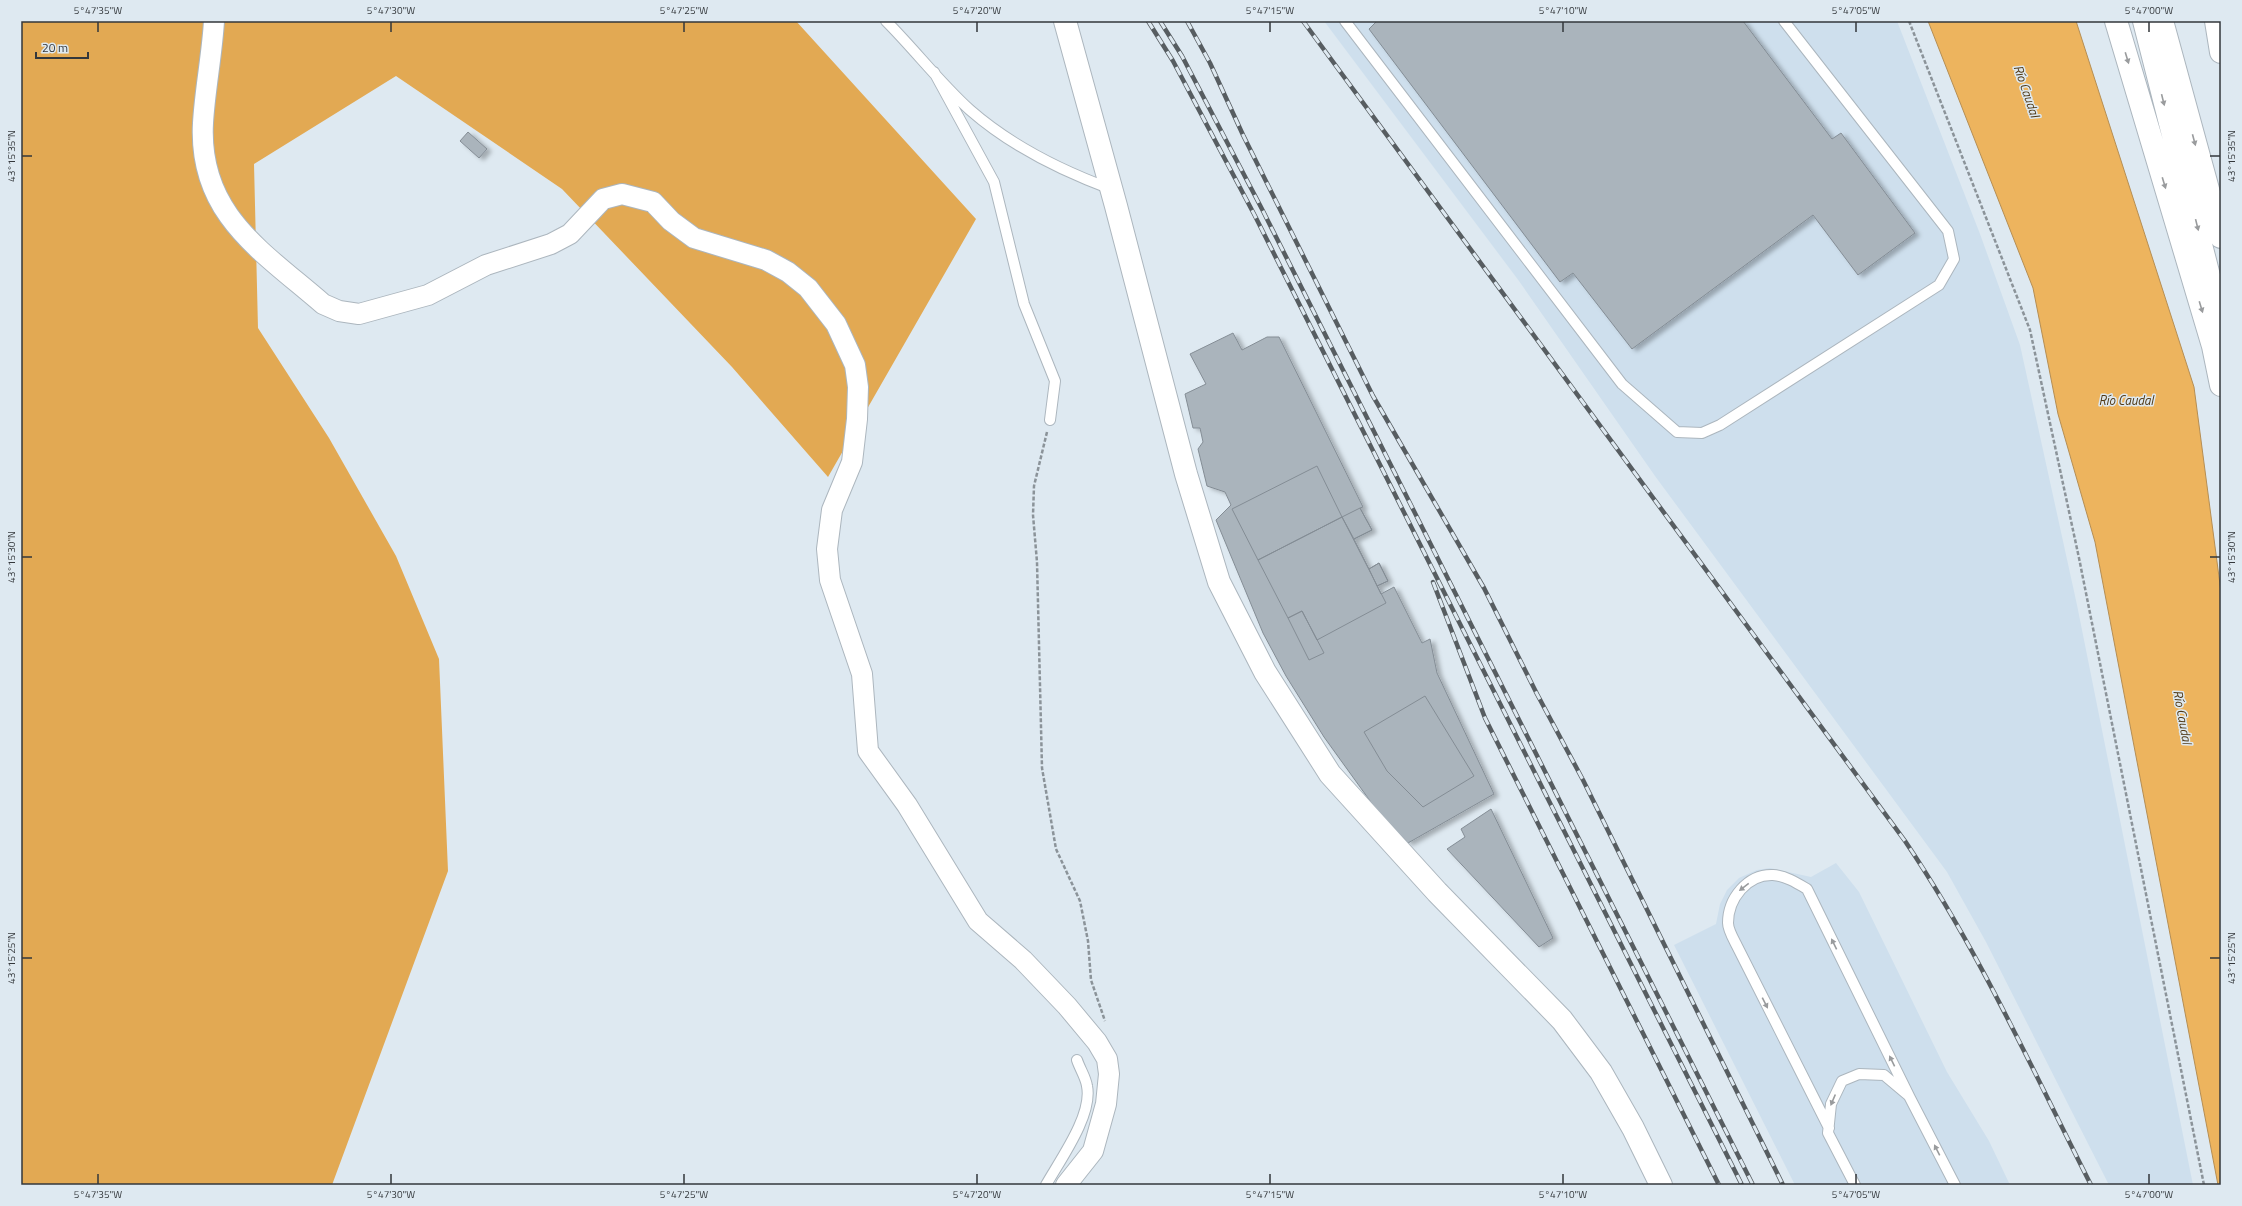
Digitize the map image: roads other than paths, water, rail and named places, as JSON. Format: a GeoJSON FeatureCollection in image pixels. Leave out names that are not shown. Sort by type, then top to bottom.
{"type":"FeatureCollection","features":[{"type":"Feature","properties":{"kind":"main road"},"geometry":{"type":"LineString","coordinates":[[1065,21],[1186,474],[1219,582],[1265,672],[1330,774],[1438,892],[1562,1020],[1601,1072],[1633,1128],[1661,1185]]}},
{"type":"Feature","properties":{"kind":"main road"},"geometry":{"type":"LineString","coordinates":[[2116,21],[2213,346],[2221,385]]}},
{"type":"Feature","properties":{"kind":"main road"},"geometry":{"type":"LineString","coordinates":[[2144,21],[2221,322]]}},
{"type":"Feature","properties":{"kind":"main road"},"geometry":{"type":"LineString","coordinates":[[2162,21],[2221,237]]}},
{"type":"Feature","properties":{"kind":"main road"},"geometry":{"type":"LineString","coordinates":[[2216,21],[2221,52]]}},
{"type":"Feature","properties":{"kind":"street"},"geometry":{"type":"LineString","coordinates":[[214,21],[203,124],[204,154],[208,177],[220,204],[240,231],[322,304],[339,311],[359,314],[428,295],[486,265],[551,244],[570,234],[603,199],[622,194],[653,202],[670,221],[694,238],[766,260],[788,272],[808,288],[836,324],[855,365],[858,387],[857,419],[852,462],[832,510],[827,549],[830,580],[862,674],[868,751],[907,806],[978,921],[1023,960],[1067,1006],[1097,1042],[1107,1059],[1109,1074],[1106,1104],[1093,1151],[1066,1185]]}},
{"type":"Feature","properties":{"kind":"lane"},"geometry":{"type":"LineString","coordinates":[[886,21],[970,110],[1025,148],[1092,182],[1111,189]]}},
{"type":"Feature","properties":{"kind":"lane"},"geometry":{"type":"LineString","coordinates":[[1345,21],[1622,384],[1677,432],[1702,434],[1720,425],[1939,285],[1954,259],[1948,231],[1784,21]]}},
{"type":"Feature","properties":{"kind":"lane"},"geometry":{"type":"LineString","coordinates":[[934,72],[994,182],[1024,304],[1055,381],[1050,420]]}},
{"type":"Feature","properties":{"kind":"lane"},"geometry":{"type":"LineString","coordinates":[[1829,1128],[1737,946],[1728,925],[1731,907],[1739,891],[1754,878],[1773,875],[1790,879],[1807,890],[1909,1096],[1955,1185]]}},
{"type":"Feature","properties":{"kind":"lane"},"geometry":{"type":"LineString","coordinates":[[1046,1185],[1075,1134],[1088,1099],[1087,1086],[1077,1060]]}},
{"type":"Feature","properties":{"kind":"lane"},"geometry":{"type":"LineString","coordinates":[[1855,1185],[1828,1133],[1831,1104],[1842,1081],[1859,1074],[1884,1075],[1909,1096]]}},
{"type":"Feature","properties":{"kind":"water","name":"Río Caudal"},"geometry":{"type":"Polygon","coordinates":[[[1928,21],[2076,21],[2194,387],[2221,592],[2221,1185],[2218,1185],[2095,542],[2058,414],[2033,288],[1928,21]]]}},
{"type":"Feature","properties":{"kind":"railway"},"geometry":{"type":"LineString","coordinates":[[1148,21],[1173,61],[1254,214],[1742,1185]]}},
{"type":"Feature","properties":{"kind":"railway"},"geometry":{"type":"LineString","coordinates":[[1160,21],[1182,56],[1263,211],[1753,1185]]}},
{"type":"Feature","properties":{"kind":"railway"},"geometry":{"type":"LineString","coordinates":[[1187,21],[1210,63],[1243,135],[1373,396],[1484,588],[1537,694],[1583,780],[1783,1185]]}},
{"type":"Feature","properties":{"kind":"railway"},"geometry":{"type":"LineString","coordinates":[[1303,21],[1905,841],[1957,924],[2003,1010],[2091,1185]]}},
{"type":"Feature","properties":{"kind":"railway"},"geometry":{"type":"LineString","coordinates":[[1433,582],[1485,718],[1719,1185]]}}]}
